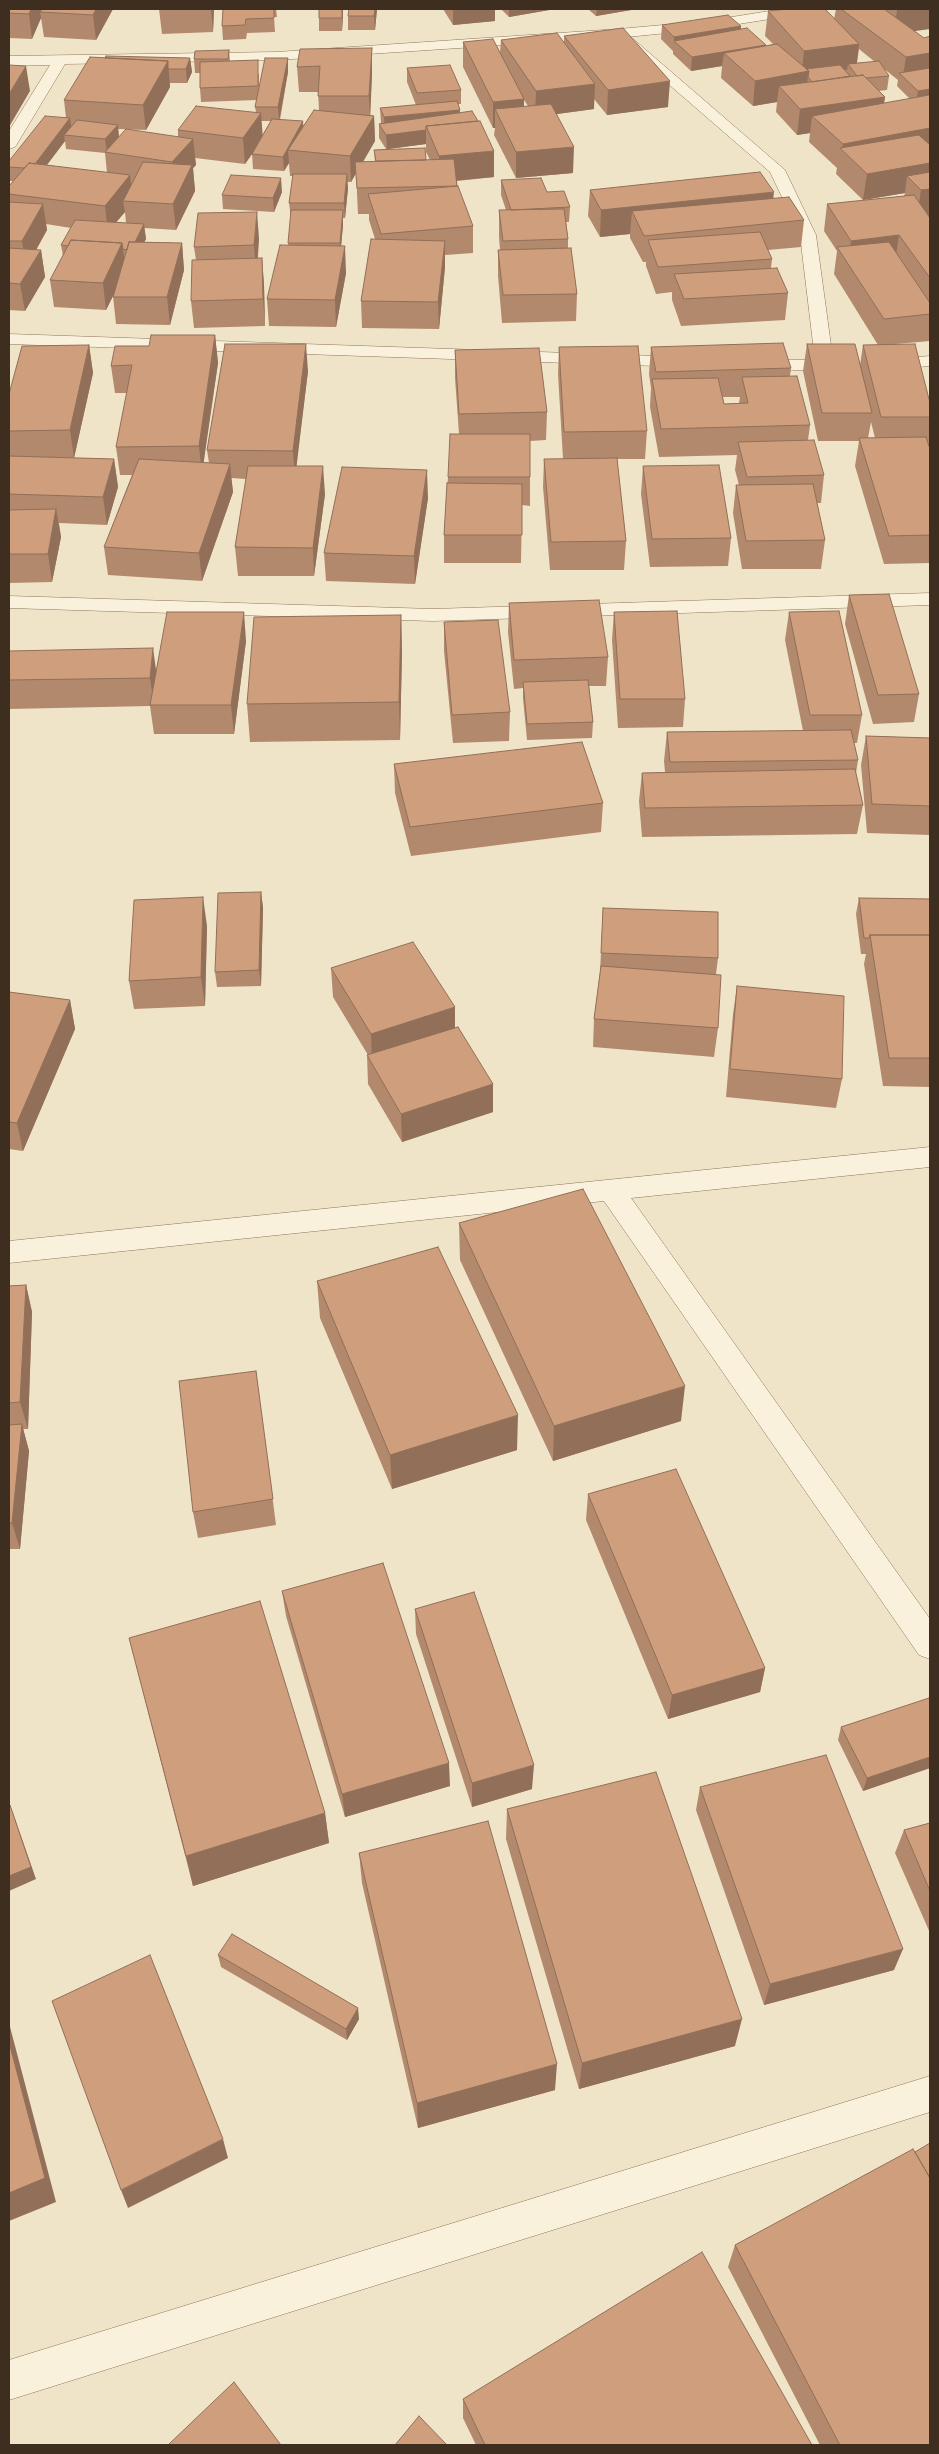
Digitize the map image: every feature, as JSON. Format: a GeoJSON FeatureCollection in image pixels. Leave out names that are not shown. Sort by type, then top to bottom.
{"type":"FeatureCollection","features":[{"type":"Feature","properties":{"kind":"street"},"geometry":{"type":"LineString","coordinates":[[9,61],[276,56],[619,33],[707,25],[808,9]]}},
{"type":"Feature","properties":{"kind":"street"},"geometry":{"type":"LineString","coordinates":[[619,33],[778,170],[808,234],[825,366]]}},
{"type":"Feature","properties":{"kind":"street"},"geometry":{"type":"LineString","coordinates":[[9,144],[60,60]]}},
{"type":"Feature","properties":{"kind":"street"},"geometry":{"type":"LineString","coordinates":[[9,339],[705,362]]}},
{"type":"Feature","properties":{"kind":"street"},"geometry":{"type":"LineString","coordinates":[[735,363],[825,366],[896,365],[930,361]]}},
{"type":"Feature","properties":{"kind":"street"},"geometry":{"type":"LineString","coordinates":[[9,602],[433,615],[930,599]]}},
{"type":"Feature","properties":{"kind":"street"},"geometry":{"type":"LineString","coordinates":[[9,1252],[930,1157]]}},
{"type":"Feature","properties":{"kind":"street"},"geometry":{"type":"LineString","coordinates":[[610,1189],[930,1645]]}},
{"type":"Feature","properties":{"kind":"street"},"geometry":{"type":"LineString","coordinates":[[9,2380],[930,2094]]}},
{"type":"Feature","properties":{"kind":"building"},"geometry":{"type":"Polygon","coordinates":[[[9,9],[31,9],[29,14],[9,13],[9,9]]]}},
{"type":"Feature","properties":{"kind":"building"},"geometry":{"type":"Polygon","coordinates":[[[42,9],[96,9],[93,15],[40,12],[42,9]]]}},
{"type":"Feature","properties":{"kind":"building"},"geometry":{"type":"Polygon","coordinates":[[[223,9],[274,9],[274,18],[246,19],[245,25],[222,26],[223,9]]]}},
{"type":"Feature","properties":{"kind":"building"},"geometry":{"type":"Polygon","coordinates":[[[319,9],[342,9],[342,18],[319,18],[319,9]]]}},
{"type":"Feature","properties":{"kind":"building"},"geometry":{"type":"Polygon","coordinates":[[[349,9],[375,9],[374,16],[348,16],[349,9]]]}},
{"type":"Feature","properties":{"kind":"building"},"geometry":{"type":"Polygon","coordinates":[[[825,9],[859,44],[804,51],[768,11],[825,9]]]}},
{"type":"Feature","properties":{"kind":"building"},"geometry":{"type":"Polygon","coordinates":[[[841,9],[884,9],[924,38],[930,36],[930,53],[906,57],[841,9]]]}},
{"type":"Feature","properties":{"kind":"building"},"geometry":{"type":"Polygon","coordinates":[[[728,15],[741,26],[674,37],[662,25],[728,15]]]}},
{"type":"Feature","properties":{"kind":"building"},"geometry":{"type":"Polygon","coordinates":[[[623,28],[670,81],[608,90],[564,36],[623,28]]]}},
{"type":"Feature","properties":{"kind":"building"},"geometry":{"type":"Polygon","coordinates":[[[747,28],[766,45],[692,57],[674,41],[747,28]]]}},
{"type":"Feature","properties":{"kind":"building"},"geometry":{"type":"Polygon","coordinates":[[[557,33],[595,84],[536,91],[501,40],[557,33]]]}},
{"type":"Feature","properties":{"kind":"building"},"geometry":{"type":"Polygon","coordinates":[[[493,39],[524,99],[493,102],[463,42],[493,39]]]}},
{"type":"Feature","properties":{"kind":"building"},"geometry":{"type":"Polygon","coordinates":[[[777,44],[809,71],[755,81],[724,53],[777,44]]]}},
{"type":"Feature","properties":{"kind":"building"},"geometry":{"type":"Polygon","coordinates":[[[372,48],[369,96],[318,96],[320,66],[297,67],[300,49],[372,48]]]}},
{"type":"Feature","properties":{"kind":"building"},"geometry":{"type":"Polygon","coordinates":[[[229,50],[228,59],[194,59],[195,51],[229,50]]]}},
{"type":"Feature","properties":{"kind":"building"},"geometry":{"type":"Polygon","coordinates":[[[106,56],[190,58],[186,69],[168,69],[168,61],[105,58],[106,56]]]}},
{"type":"Feature","properties":{"kind":"building"},"geometry":{"type":"Polygon","coordinates":[[[90,57],[168,61],[143,105],[64,100],[90,57]]]}},
{"type":"Feature","properties":{"kind":"building"},"geometry":{"type":"Polygon","coordinates":[[[265,58],[288,58],[278,107],[255,107],[265,58]]]}},
{"type":"Feature","properties":{"kind":"building"},"geometry":{"type":"Polygon","coordinates":[[[258,60],[258,86],[200,88],[200,62],[258,60]]]}},
{"type":"Feature","properties":{"kind":"building"},"geometry":{"type":"Polygon","coordinates":[[[879,61],[889,76],[866,78],[863,75],[857,76],[848,64],[879,61]]]}},
{"type":"Feature","properties":{"kind":"building"},"geometry":{"type":"Polygon","coordinates":[[[9,65],[26,66],[9,94],[9,65]]]}},
{"type":"Feature","properties":{"kind":"building"},"geometry":{"type":"Polygon","coordinates":[[[450,65],[461,90],[417,93],[407,68],[450,65]]]}},
{"type":"Feature","properties":{"kind":"building"},"geometry":{"type":"Polygon","coordinates":[[[840,65],[850,76],[812,82],[808,77],[809,71],[806,69],[840,65]]]}},
{"type":"Feature","properties":{"kind":"building"},"geometry":{"type":"Polygon","coordinates":[[[930,68],[930,89],[918,91],[899,73],[930,68]]]}},
{"type":"Feature","properties":{"kind":"building"},"geometry":{"type":"Polygon","coordinates":[[[863,75],[885,97],[800,109],[779,86],[863,75]]]}},
{"type":"Feature","properties":{"kind":"building"},"geometry":{"type":"Polygon","coordinates":[[[929,95],[930,128],[843,144],[812,116],[929,95]]]}},
{"type":"Feature","properties":{"kind":"building"},"geometry":{"type":"Polygon","coordinates":[[[457,101],[460,110],[384,117],[380,108],[457,101]]]}},
{"type":"Feature","properties":{"kind":"building"},"geometry":{"type":"Polygon","coordinates":[[[551,104],[574,147],[516,152],[495,109],[551,104]]]}},
{"type":"Feature","properties":{"kind":"building"},"geometry":{"type":"Polygon","coordinates":[[[196,106],[261,113],[243,138],[178,130],[196,106]]]}},
{"type":"Feature","properties":{"kind":"building"},"geometry":{"type":"Polygon","coordinates":[[[314,110],[374,116],[350,156],[288,150],[314,110]]]}},
{"type":"Feature","properties":{"kind":"building"},"geometry":{"type":"Polygon","coordinates":[[[472,111],[478,121],[426,126],[426,130],[386,135],[379,124],[472,111]]]}},
{"type":"Feature","properties":{"kind":"building"},"geometry":{"type":"Polygon","coordinates":[[[45,116],[70,118],[35,164],[29,163],[24,168],[9,167],[9,161],[45,116]]]}},
{"type":"Feature","properties":{"kind":"building"},"geometry":{"type":"Polygon","coordinates":[[[272,119],[303,121],[283,157],[252,154],[272,119]]]}},
{"type":"Feature","properties":{"kind":"building"},"geometry":{"type":"Polygon","coordinates":[[[77,120],[118,125],[105,139],[64,135],[77,120]]]}},
{"type":"Feature","properties":{"kind":"building"},"geometry":{"type":"Polygon","coordinates":[[[480,121],[494,151],[439,156],[426,126],[480,121]]]}},
{"type":"Feature","properties":{"kind":"building"},"geometry":{"type":"Polygon","coordinates":[[[126,129],[193,139],[172,162],[105,152],[126,129]]]}},
{"type":"Feature","properties":{"kind":"building"},"geometry":{"type":"Polygon","coordinates":[[[919,135],[930,145],[930,163],[867,174],[840,148],[919,135]]]}},
{"type":"Feature","properties":{"kind":"building"},"geometry":{"type":"Polygon","coordinates":[[[425,148],[426,160],[376,161],[374,150],[425,148]]]}},
{"type":"Feature","properties":{"kind":"building"},"geometry":{"type":"Polygon","coordinates":[[[454,159],[457,186],[357,188],[355,162],[454,159]]]}},
{"type":"Feature","properties":{"kind":"building"},"geometry":{"type":"Polygon","coordinates":[[[143,162],[192,165],[173,204],[123,201],[143,162]]]}},
{"type":"Feature","properties":{"kind":"building"},"geometry":{"type":"Polygon","coordinates":[[[29,163],[130,175],[105,206],[9,194],[9,186],[29,163]]]}},
{"type":"Feature","properties":{"kind":"building"},"geometry":{"type":"Polygon","coordinates":[[[760,172],[774,192],[601,210],[590,190],[760,172]]]}},
{"type":"Feature","properties":{"kind":"building"},"geometry":{"type":"Polygon","coordinates":[[[930,172],[930,189],[921,190],[907,176],[930,172]]]}},
{"type":"Feature","properties":{"kind":"building"},"geometry":{"type":"Polygon","coordinates":[[[293,174],[347,174],[344,203],[289,203],[293,174]]]}},
{"type":"Feature","properties":{"kind":"building"},"geometry":{"type":"Polygon","coordinates":[[[231,175],[281,178],[273,198],[222,195],[231,175]]]}},
{"type":"Feature","properties":{"kind":"building"},"geometry":{"type":"Polygon","coordinates":[[[541,178],[547,192],[564,191],[570,207],[511,210],[501,180],[541,178]]]}},
{"type":"Feature","properties":{"kind":"building"},"geometry":{"type":"Polygon","coordinates":[[[458,186],[473,226],[381,234],[368,194],[458,186]]]}},
{"type":"Feature","properties":{"kind":"building"},"geometry":{"type":"Polygon","coordinates":[[[914,195],[930,218],[930,278],[899,235],[851,241],[827,204],[914,195]]]}},
{"type":"Feature","properties":{"kind":"building"},"geometry":{"type":"Polygon","coordinates":[[[789,197],[804,220],[644,236],[632,211],[789,197]]]}},
{"type":"Feature","properties":{"kind":"building"},"geometry":{"type":"Polygon","coordinates":[[[9,202],[43,204],[22,241],[9,241],[9,202]]]}},
{"type":"Feature","properties":{"kind":"building"},"geometry":{"type":"Polygon","coordinates":[[[564,209],[568,239],[503,241],[499,210],[564,209]]]}},
{"type":"Feature","properties":{"kind":"building"},"geometry":{"type":"Polygon","coordinates":[[[291,210],[343,210],[340,243],[288,243],[291,210]]]}},
{"type":"Feature","properties":{"kind":"building"},"geometry":{"type":"Polygon","coordinates":[[[257,212],[254,245],[194,247],[198,213],[257,212]]]}},
{"type":"Feature","properties":{"kind":"building"},"geometry":{"type":"Polygon","coordinates":[[[75,220],[144,224],[135,242],[129,242],[127,250],[123,249],[122,243],[71,240],[68,246],[61,245],[75,220]]]}},
{"type":"Feature","properties":{"kind":"building"},"geometry":{"type":"Polygon","coordinates":[[[760,232],[772,259],[658,267],[648,240],[760,232]]]}},
{"type":"Feature","properties":{"kind":"building"},"geometry":{"type":"Polygon","coordinates":[[[371,239],[445,241],[438,302],[361,301],[371,239]]]}},
{"type":"Feature","properties":{"kind":"building"},"geometry":{"type":"Polygon","coordinates":[[[71,240],[122,243],[103,283],[50,280],[71,240]]]}},
{"type":"Feature","properties":{"kind":"building"},"geometry":{"type":"Polygon","coordinates":[[[129,242],[182,243],[167,297],[113,297],[129,242]]]}},
{"type":"Feature","properties":{"kind":"building"},"geometry":{"type":"Polygon","coordinates":[[[889,242],[930,303],[930,314],[884,319],[837,247],[889,242]]]}},
{"type":"Feature","properties":{"kind":"building"},"geometry":{"type":"Polygon","coordinates":[[[280,245],[345,246],[335,300],[267,299],[280,245]]]}},
{"type":"Feature","properties":{"kind":"building"},"geometry":{"type":"Polygon","coordinates":[[[9,248],[41,250],[20,284],[9,283],[9,248]]]}},
{"type":"Feature","properties":{"kind":"building"},"geometry":{"type":"Polygon","coordinates":[[[571,248],[577,294],[503,295],[498,250],[571,248]]]}},
{"type":"Feature","properties":{"kind":"building"},"geometry":{"type":"Polygon","coordinates":[[[262,258],[263,299],[191,301],[192,260],[262,258]]]}},
{"type":"Feature","properties":{"kind":"building"},"geometry":{"type":"Polygon","coordinates":[[[777,268],[788,293],[684,299],[674,274],[777,268]]]}},
{"type":"Feature","properties":{"kind":"building"},"geometry":{"type":"Polygon","coordinates":[[[151,335],[215,335],[199,446],[116,447],[132,365],[111,366],[115,346],[149,346],[151,335]]]}},
{"type":"Feature","properties":{"kind":"building"},"geometry":{"type":"Polygon","coordinates":[[[783,343],[791,368],[656,372],[651,347],[783,343]]]}},
{"type":"Feature","properties":{"kind":"building"},"geometry":{"type":"Polygon","coordinates":[[[225,344],[306,344],[293,451],[207,450],[225,344]]]}},
{"type":"Feature","properties":{"kind":"building"},"geometry":{"type":"Polygon","coordinates":[[[807,344],[855,344],[872,413],[822,413],[807,344]]]}},
{"type":"Feature","properties":{"kind":"building"},"geometry":{"type":"Polygon","coordinates":[[[915,344],[930,403],[930,417],[881,417],[863,345],[915,344]]]}},
{"type":"Feature","properties":{"kind":"building"},"geometry":{"type":"Polygon","coordinates":[[[89,345],[70,430],[9,431],[9,394],[22,346],[89,345]]]}},
{"type":"Feature","properties":{"kind":"building"},"geometry":{"type":"Polygon","coordinates":[[[638,346],[647,431],[564,432],[559,347],[638,346]]]}},
{"type":"Feature","properties":{"kind":"building"},"geometry":{"type":"Polygon","coordinates":[[[539,348],[547,412],[459,414],[455,350],[539,348]]]}},
{"type":"Feature","properties":{"kind":"building"},"geometry":{"type":"Polygon","coordinates":[[[797,376],[810,425],[661,429],[652,379],[718,378],[724,404],[748,403],[742,377],[797,376]]]}},
{"type":"Feature","properties":{"kind":"building"},"geometry":{"type":"Polygon","coordinates":[[[450,434],[530,434],[530,477],[448,477],[450,434]]]}},
{"type":"Feature","properties":{"kind":"building"},"geometry":{"type":"Polygon","coordinates":[[[926,437],[930,449],[930,535],[889,536],[859,438],[926,437]]]}},
{"type":"Feature","properties":{"kind":"building"},"geometry":{"type":"Polygon","coordinates":[[[814,440],[824,475],[747,477],[738,442],[814,440]]]}},
{"type":"Feature","properties":{"kind":"building"},"geometry":{"type":"Polygon","coordinates":[[[9,456],[114,459],[103,497],[9,494],[9,456]]]}},
{"type":"Feature","properties":{"kind":"building"},"geometry":{"type":"Polygon","coordinates":[[[617,458],[626,541],[551,542],[544,459],[617,458]]]}},
{"type":"Feature","properties":{"kind":"building"},"geometry":{"type":"Polygon","coordinates":[[[139,459],[230,464],[199,553],[104,547],[139,459]]]}},
{"type":"Feature","properties":{"kind":"building"},"geometry":{"type":"Polygon","coordinates":[[[719,465],[731,538],[652,539],[643,466],[719,465]]]}},
{"type":"Feature","properties":{"kind":"building"},"geometry":{"type":"Polygon","coordinates":[[[248,466],[323,466],[313,548],[235,547],[248,466]]]}},
{"type":"Feature","properties":{"kind":"building"},"geometry":{"type":"Polygon","coordinates":[[[342,467],[427,470],[414,556],[324,553],[342,467]]]}},
{"type":"Feature","properties":{"kind":"building"},"geometry":{"type":"Polygon","coordinates":[[[447,483],[522,484],[522,535],[444,535],[447,483]]]}},
{"type":"Feature","properties":{"kind":"building"},"geometry":{"type":"Polygon","coordinates":[[[813,484],[825,540],[746,541],[736,485],[813,484]]]}},
{"type":"Feature","properties":{"kind":"building"},"geometry":{"type":"Polygon","coordinates":[[[56,509],[48,554],[9,554],[9,510],[56,509]]]}},
{"type":"Feature","properties":{"kind":"building"},"geometry":{"type":"Polygon","coordinates":[[[889,594],[919,694],[878,695],[849,595],[889,594]]]}},
{"type":"Feature","properties":{"kind":"building"},"geometry":{"type":"Polygon","coordinates":[[[599,600],[608,657],[514,660],[509,603],[599,600]]]}},
{"type":"Feature","properties":{"kind":"building"},"geometry":{"type":"Polygon","coordinates":[[[677,611],[685,699],[620,699],[614,612],[677,611]]]}},
{"type":"Feature","properties":{"kind":"building"},"geometry":{"type":"Polygon","coordinates":[[[839,611],[862,715],[810,715],[789,612],[839,611]]]}},
{"type":"Feature","properties":{"kind":"building"},"geometry":{"type":"Polygon","coordinates":[[[167,612],[244,612],[231,705],[150,705],[167,612]]]}},
{"type":"Feature","properties":{"kind":"building"},"geometry":{"type":"Polygon","coordinates":[[[401,615],[399,702],[247,704],[254,617],[401,615]]]}},
{"type":"Feature","properties":{"kind":"building"},"geometry":{"type":"Polygon","coordinates":[[[498,620],[510,712],[452,715],[444,622],[498,620]]]}},
{"type":"Feature","properties":{"kind":"building"},"geometry":{"type":"Polygon","coordinates":[[[153,648],[150,678],[9,680],[9,651],[153,648]]]}},
{"type":"Feature","properties":{"kind":"building"},"geometry":{"type":"Polygon","coordinates":[[[588,680],[593,722],[527,724],[523,682],[588,680]]]}},
{"type":"Feature","properties":{"kind":"building"},"geometry":{"type":"Polygon","coordinates":[[[851,730],[858,760],[670,762],[667,732],[851,730]]]}},
{"type":"Feature","properties":{"kind":"building"},"geometry":{"type":"Polygon","coordinates":[[[866,736],[930,738],[930,806],[872,804],[866,736]]]}},
{"type":"Feature","properties":{"kind":"building"},"geometry":{"type":"Polygon","coordinates":[[[582,742],[603,803],[410,827],[394,764],[582,742]]]}},
{"type":"Feature","properties":{"kind":"building"},"geometry":{"type":"Polygon","coordinates":[[[855,769],[863,805],[645,808],[642,773],[855,769]]]}},
{"type":"Feature","properties":{"kind":"building"},"geometry":{"type":"Polygon","coordinates":[[[261,892],[259,970],[215,972],[218,893],[261,892]]]}},
{"type":"Feature","properties":{"kind":"building"},"geometry":{"type":"Polygon","coordinates":[[[203,897],[201,977],[129,981],[134,900],[203,897]]]}},
{"type":"Feature","properties":{"kind":"building"},"geometry":{"type":"Polygon","coordinates":[[[859,898],[930,899],[930,935],[870,935],[869,938],[864,938],[859,898]]]}},
{"type":"Feature","properties":{"kind":"building"},"geometry":{"type":"Polygon","coordinates":[[[603,908],[718,912],[718,958],[601,953],[603,908]]]}},
{"type":"Feature","properties":{"kind":"building"},"geometry":{"type":"Polygon","coordinates":[[[870,935],[930,935],[930,1058],[889,1058],[870,935]]]}},
{"type":"Feature","properties":{"kind":"building"},"geometry":{"type":"Polygon","coordinates":[[[413,942],[455,1007],[371,1034],[331,968],[413,942]]]}},
{"type":"Feature","properties":{"kind":"building"},"geometry":{"type":"Polygon","coordinates":[[[601,966],[721,975],[718,1028],[594,1019],[601,966]]]}},
{"type":"Feature","properties":{"kind":"building"},"geometry":{"type":"Polygon","coordinates":[[[737,986],[844,996],[842,1079],[730,1069],[737,986]]]}},
{"type":"Feature","properties":{"kind":"building"},"geometry":{"type":"Polygon","coordinates":[[[9,992],[70,1000],[17,1123],[9,1122],[9,992]]]}},
{"type":"Feature","properties":{"kind":"building"},"geometry":{"type":"Polygon","coordinates":[[[458,1027],[493,1084],[401,1114],[367,1055],[458,1027]]]}},
{"type":"Feature","properties":{"kind":"building"},"geometry":{"type":"Polygon","coordinates":[[[583,1189],[685,1386],[554,1426],[459,1223],[583,1189]]]}},
{"type":"Feature","properties":{"kind":"building"},"geometry":{"type":"Polygon","coordinates":[[[438,1247],[518,1415],[390,1455],[317,1281],[438,1247]]]}},
{"type":"Feature","properties":{"kind":"building"},"geometry":{"type":"Polygon","coordinates":[[[26,1285],[20,1402],[9,1403],[9,1286],[26,1285]]]}},
{"type":"Feature","properties":{"kind":"building"},"geometry":{"type":"Polygon","coordinates":[[[256,1371],[273,1499],[193,1512],[179,1381],[256,1371]]]}},
{"type":"Feature","properties":{"kind":"building"},"geometry":{"type":"Polygon","coordinates":[[[22,1424],[12,1523],[9,1523],[9,1425],[22,1424]]]}},
{"type":"Feature","properties":{"kind":"building"},"geometry":{"type":"Polygon","coordinates":[[[676,1469],[765,1668],[672,1695],[588,1494],[676,1469]]]}},
{"type":"Feature","properties":{"kind":"building"},"geometry":{"type":"Polygon","coordinates":[[[383,1563],[449,1763],[342,1794],[282,1591],[383,1563]]]}},
{"type":"Feature","properties":{"kind":"building"},"geometry":{"type":"Polygon","coordinates":[[[474,1592],[534,1765],[472,1783],[415,1609],[474,1592]]]}},
{"type":"Feature","properties":{"kind":"building"},"geometry":{"type":"Polygon","coordinates":[[[260,1601],[325,1813],[186,1856],[129,1638],[260,1601]]]}},
{"type":"Feature","properties":{"kind":"building"},"geometry":{"type":"Polygon","coordinates":[[[929,1698],[930,1757],[867,1778],[841,1727],[929,1698]]]}},
{"type":"Feature","properties":{"kind":"building"},"geometry":{"type":"Polygon","coordinates":[[[826,1755],[903,1949],[770,1984],[700,1787],[826,1755]]]}},
{"type":"Feature","properties":{"kind":"building"},"geometry":{"type":"Polygon","coordinates":[[[656,1772],[742,2019],[582,2063],[507,1809],[656,1772]]]}},
{"type":"Feature","properties":{"kind":"building"},"geometry":{"type":"Polygon","coordinates":[[[9,1805],[31,1867],[9,1876],[9,1805]]]}},
{"type":"Feature","properties":{"kind":"building"},"geometry":{"type":"Polygon","coordinates":[[[488,1821],[557,2064],[417,2103],[359,1853],[488,1821]]]}},
{"type":"Feature","properties":{"kind":"building"},"geometry":{"type":"Polygon","coordinates":[[[930,1823],[930,1891],[904,1830],[930,1823]]]}},
{"type":"Feature","properties":{"kind":"building"},"geometry":{"type":"Polygon","coordinates":[[[232,1934],[358,2008],[346,2029],[218,1955],[232,1934]]]}},
{"type":"Feature","properties":{"kind":"building"},"geometry":{"type":"Polygon","coordinates":[[[150,1955],[223,2139],[121,2190],[52,2001],[150,1955]]]}},
{"type":"Feature","properties":{"kind":"building"},"geometry":{"type":"Polygon","coordinates":[[[9,2042],[45,2178],[9,2193],[9,2042]]]}},
{"type":"Feature","properties":{"kind":"building"},"geometry":{"type":"Polygon","coordinates":[[[930,2143],[930,2178],[915,2152],[930,2143]]]}},
{"type":"Feature","properties":{"kind":"building"},"geometry":{"type":"Polygon","coordinates":[[[913,2149],[930,2178],[930,2445],[840,2445],[735,2245],[913,2149]]]}},
{"type":"Feature","properties":{"kind":"building"},"geometry":{"type":"Polygon","coordinates":[[[702,2252],[812,2445],[485,2445],[463,2399],[702,2252]]]}},
{"type":"Feature","properties":{"kind":"building"},"geometry":{"type":"Polygon","coordinates":[[[234,2382],[281,2445],[168,2445],[234,2382]]]}},
{"type":"Feature","properties":{"kind":"building"},"geometry":{"type":"Polygon","coordinates":[[[419,2416],[447,2445],[395,2445],[419,2416]]]}}]}
